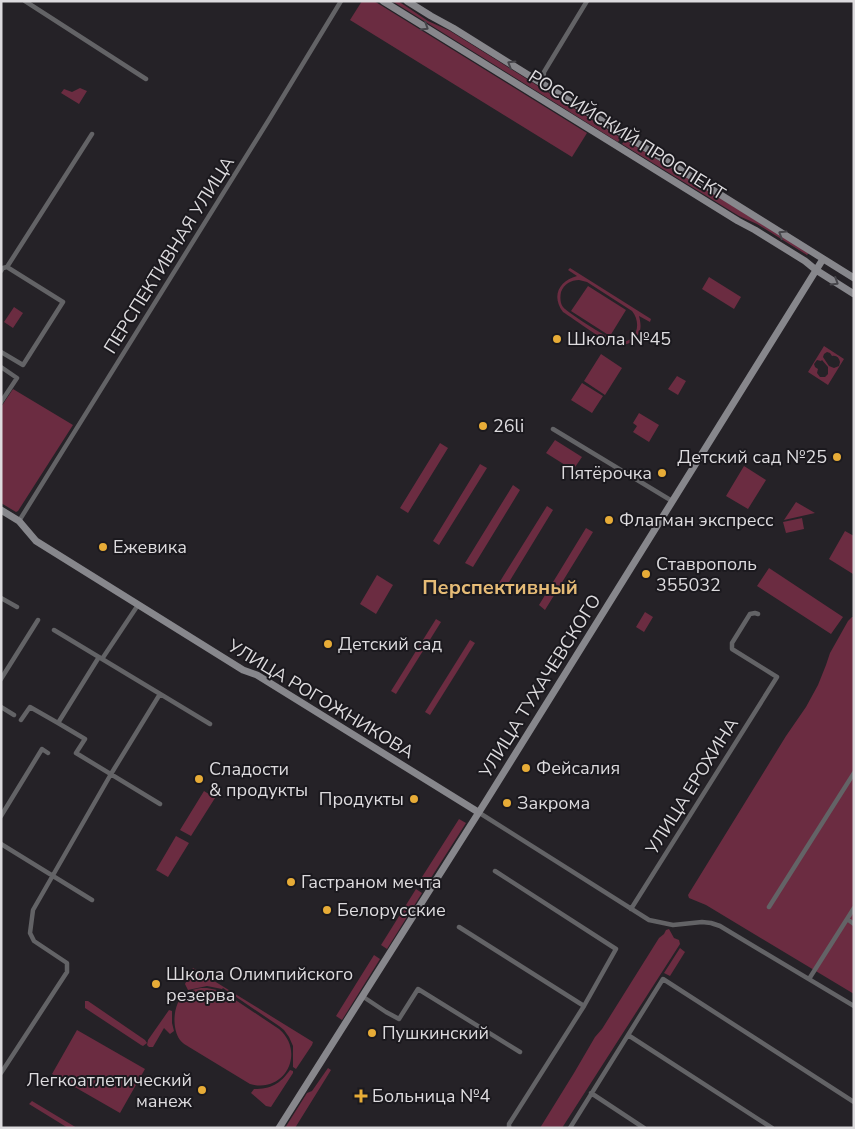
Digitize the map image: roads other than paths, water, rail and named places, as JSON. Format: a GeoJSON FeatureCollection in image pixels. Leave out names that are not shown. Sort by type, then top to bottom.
{"type":"FeatureCollection","features":[{"type":"Feature","properties":{"kind":"main road","name":"РОССИЙСКИЙ ПРОСПЕКТ"},"geometry":{"type":"LineString","coordinates":[[384,1],[805,261],[854,294]]}},
{"type":"Feature","properties":{"kind":"main road","name":"РОССИЙСКИЙ ПРОСПЕКТ"},"geometry":{"type":"LineString","coordinates":[[407,1],[854,278]]}},
{"type":"Feature","properties":{"kind":"main road","name":"УЛИЦА ТУХАЧЕВСКОГО"},"geometry":{"type":"LineString","coordinates":[[279,1128],[823,259]]}},
{"type":"Feature","properties":{"kind":"main road","name":"УЛИЦА РОГОЖНИКОВА"},"geometry":{"type":"LineString","coordinates":[[1,510],[19,521],[36,541],[243,670],[257,675],[478,812]]}},
{"type":"Feature","properties":{"kind":"street"},"geometry":{"type":"LineString","coordinates":[[25,1],[146,78]]}},
{"type":"Feature","properties":{"kind":"street","name":"ПЕРСПЕКТИВНАЯ УЛИЦА"},"geometry":{"type":"LineString","coordinates":[[19,521],[341,1]]}},
{"type":"Feature","properties":{"kind":"street"},"geometry":{"type":"LineString","coordinates":[[543,84],[544,72],[587,1]]}},
{"type":"Feature","properties":{"kind":"street"},"geometry":{"type":"LineString","coordinates":[[1,271],[7,267],[92,134]]}},
{"type":"Feature","properties":{"kind":"street"},"geometry":{"type":"LineString","coordinates":[[1,352],[23,365],[63,302],[7,267]]}},
{"type":"Feature","properties":{"kind":"street"},"geometry":{"type":"LineString","coordinates":[[1,368],[17,378],[1,402]]}},
{"type":"Feature","properties":{"kind":"street"},"geometry":{"type":"LineString","coordinates":[[553,429],[672,501]]}},
{"type":"Feature","properties":{"kind":"street"},"geometry":{"type":"LineString","coordinates":[[1,598],[17,607]]}},
{"type":"Feature","properties":{"kind":"street"},"geometry":{"type":"LineString","coordinates":[[58,723],[100,658],[138,605]]}},
{"type":"Feature","properties":{"kind":"street","name":"УЛИЦА ЕРОХИНА"},"geometry":{"type":"LineString","coordinates":[[631,909],[777,677],[732,648],[732,643],[750,614],[758,614]]}},
{"type":"Feature","properties":{"kind":"street"},"geometry":{"type":"LineString","coordinates":[[1,680],[38,620]]}},
{"type":"Feature","properties":{"kind":"street"},"geometry":{"type":"LineString","coordinates":[[54,630],[210,724]]}},
{"type":"Feature","properties":{"kind":"street"},"geometry":{"type":"LineString","coordinates":[[1,1073],[67,972],[66,963],[34,941],[30,933],[33,910],[111,774],[160,694]]}},
{"type":"Feature","properties":{"kind":"street"},"geometry":{"type":"LineString","coordinates":[[1,707],[14,715]]}},
{"type":"Feature","properties":{"kind":"street"},"geometry":{"type":"LineString","coordinates":[[21,720],[30,707],[58,723],[84,739],[76,753],[160,804]]}},
{"type":"Feature","properties":{"kind":"street"},"geometry":{"type":"LineString","coordinates":[[1,816],[42,750],[48,753]]}},
{"type":"Feature","properties":{"kind":"street"},"geometry":{"type":"LineString","coordinates":[[769,907],[854,773]]}},
{"type":"Feature","properties":{"kind":"street","name":"УЛИЦА РОГОЖНИКОВА"},"geometry":{"type":"LineString","coordinates":[[478,812],[648,920],[673,925],[702,922],[720,926],[854,1006]]}},
{"type":"Feature","properties":{"kind":"street"},"geometry":{"type":"LineString","coordinates":[[1,844],[92,900]]}},
{"type":"Feature","properties":{"kind":"street"},"geometry":{"type":"LineString","coordinates":[[495,871],[616,949],[584,1006],[516,1111],[509,1124],[510,1128]]}},
{"type":"Feature","properties":{"kind":"street"},"geometry":{"type":"LineString","coordinates":[[809,979],[854,908]]}},
{"type":"Feature","properties":{"kind":"street"},"geometry":{"type":"LineString","coordinates":[[847,919],[854,924]]}},
{"type":"Feature","properties":{"kind":"street"},"geometry":{"type":"LineString","coordinates":[[459,927],[584,1006]]}},
{"type":"Feature","properties":{"kind":"street"},"geometry":{"type":"LineString","coordinates":[[570,1128],[663,979],[854,1102]]}},
{"type":"Feature","properties":{"kind":"street"},"geometry":{"type":"LineString","coordinates":[[362,996],[399,1019],[418,989],[520,1052]]}},
{"type":"Feature","properties":{"kind":"street"},"geometry":{"type":"LineString","coordinates":[[628,1035],[772,1128]]}},
{"type":"Feature","properties":{"kind":"street"},"geometry":{"type":"LineString","coordinates":[[591,1093],[644,1128]]}},
{"type":"Feature","properties":{"kind":"place","name":"Школа №45"},"geometry":{"type":"Point","coordinates":[557,339]}},
{"type":"Feature","properties":{"kind":"place","name":"26li"},"geometry":{"type":"Point","coordinates":[483,426]}},
{"type":"Feature","properties":{"kind":"place","name":"Детский сад №25"},"geometry":{"type":"Point","coordinates":[837,457]}},
{"type":"Feature","properties":{"kind":"place","name":"Пятёрочка"},"geometry":{"type":"Point","coordinates":[662,473]}},
{"type":"Feature","properties":{"kind":"place","name":"Флагман экспресс"},"geometry":{"type":"Point","coordinates":[609,520]}},
{"type":"Feature","properties":{"kind":"place","name":"Ежевика"},"geometry":{"type":"Point","coordinates":[103,547]}},
{"type":"Feature","properties":{"kind":"place","name":"Ставрополь 355032"},"geometry":{"type":"Point","coordinates":[646,574]}},
{"type":"Feature","properties":{"kind":"place","name":"Детский сад"},"geometry":{"type":"Point","coordinates":[328,644]}},
{"type":"Feature","properties":{"kind":"place","name":"Фейсалия"},"geometry":{"type":"Point","coordinates":[526,768]}},
{"type":"Feature","properties":{"kind":"place","name":"Сладости & продукты"},"geometry":{"type":"Point","coordinates":[199,779]}},
{"type":"Feature","properties":{"kind":"place","name":"Продукты"},"geometry":{"type":"Point","coordinates":[414,799]}},
{"type":"Feature","properties":{"kind":"place","name":"Закрома"},"geometry":{"type":"Point","coordinates":[507,803]}},
{"type":"Feature","properties":{"kind":"place","name":"Гастраном мечта"},"geometry":{"type":"Point","coordinates":[291,882]}},
{"type":"Feature","properties":{"kind":"place","name":"Белорусские"},"geometry":{"type":"Point","coordinates":[327,910]}},
{"type":"Feature","properties":{"kind":"place","name":"Школа Олимпийского резерва"},"geometry":{"type":"Point","coordinates":[156,984]}},
{"type":"Feature","properties":{"kind":"place","name":"Пушкинский"},"geometry":{"type":"Point","coordinates":[372,1033]}},
{"type":"Feature","properties":{"kind":"place","name":"Легкоатлетический манеж"},"geometry":{"type":"Point","coordinates":[202,1090]}},
{"type":"Feature","properties":{"kind":"place","name":"Больница №4"},"geometry":{"type":"Point","coordinates":[361,1096]}},
{"type":"Feature","properties":{"kind":"district","name":"Перспективный"},"geometry":{"type":"Point","coordinates":[500,587]}}]}
